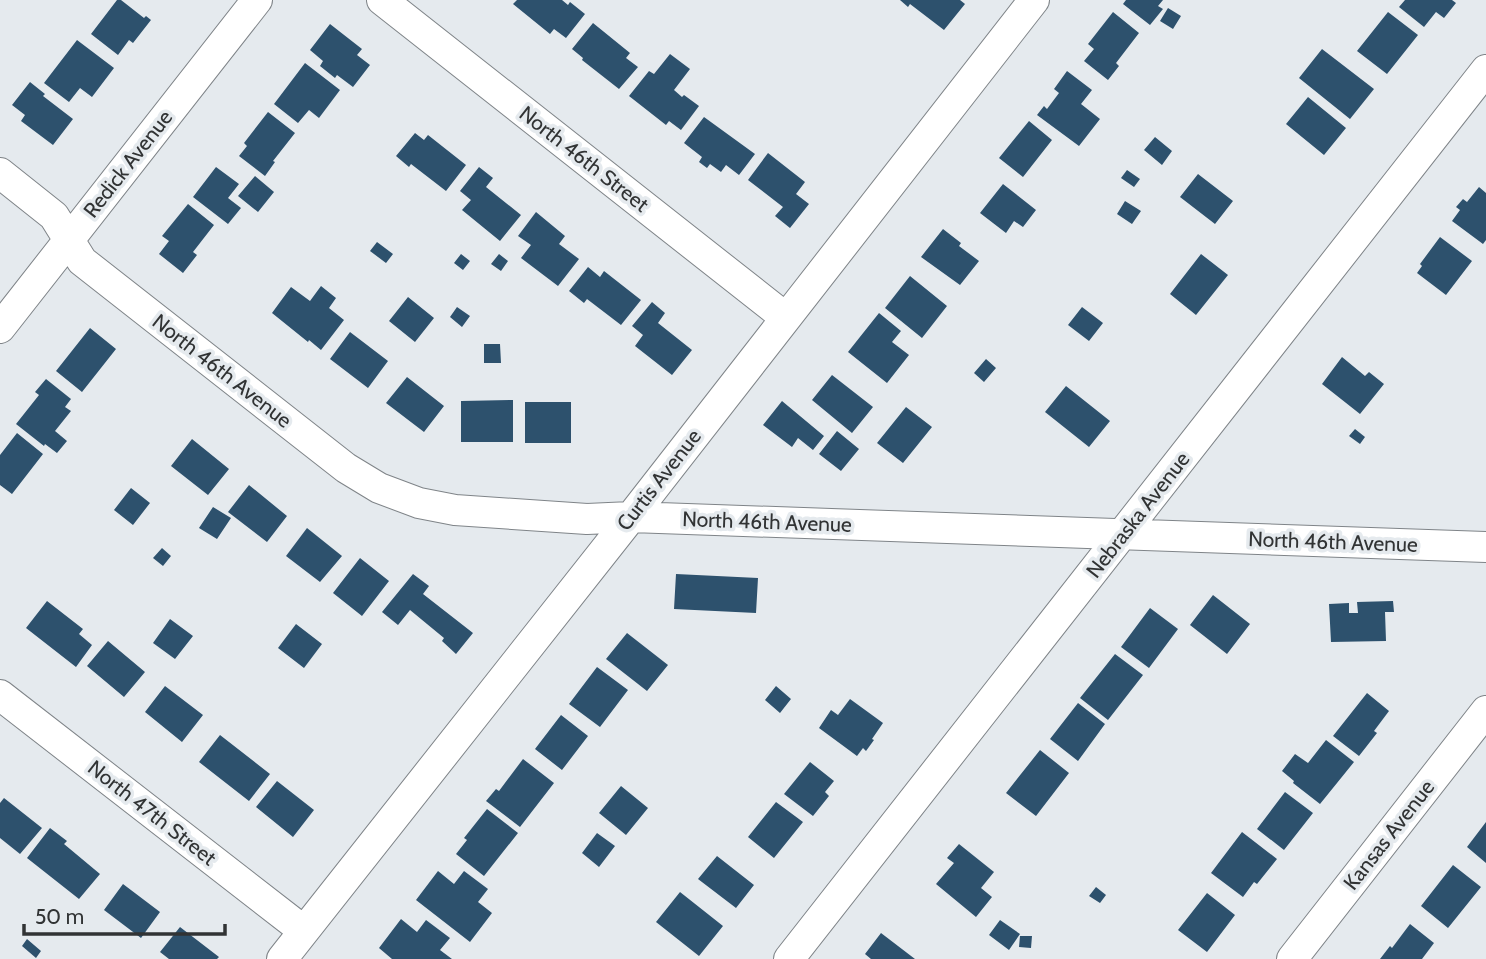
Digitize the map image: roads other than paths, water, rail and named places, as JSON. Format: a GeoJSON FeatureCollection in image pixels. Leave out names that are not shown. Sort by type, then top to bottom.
{"type":"FeatureCollection","features":[{"type":"Feature","properties":{"kind":"street","name":"Redick Avenue"},"geometry":{"type":"LineString","coordinates":[[0,328],[257,0]]}},
{"type":"Feature","properties":{"kind":"street","name":"North 46th Street"},"geometry":{"type":"LineString","coordinates":[[383,0],[786,318]]}},
{"type":"Feature","properties":{"kind":"street","name":"Curtis Avenue"},"geometry":{"type":"LineString","coordinates":[[282,959],[1034,0]]}},
{"type":"Feature","properties":{"kind":"street","name":"Nebraska Avenue"},"geometry":{"type":"LineString","coordinates":[[789,959],[1486,70]]}},
{"type":"Feature","properties":{"kind":"street","name":"North 46th Avenue"},"geometry":{"type":"LineString","coordinates":[[0,173],[54,216],[82,261],[346,468],[379,488],[419,503],[455,510],[587,519],[631,517],[1486,547]]}},
{"type":"Feature","properties":{"kind":"street","name":"North 47th Street"},"geometry":{"type":"LineString","coordinates":[[0,695],[304,931]]}},
{"type":"Feature","properties":{"kind":"street","name":"Kansas Avenue"},"geometry":{"type":"LineString","coordinates":[[1292,959],[1486,711]]}}]}
